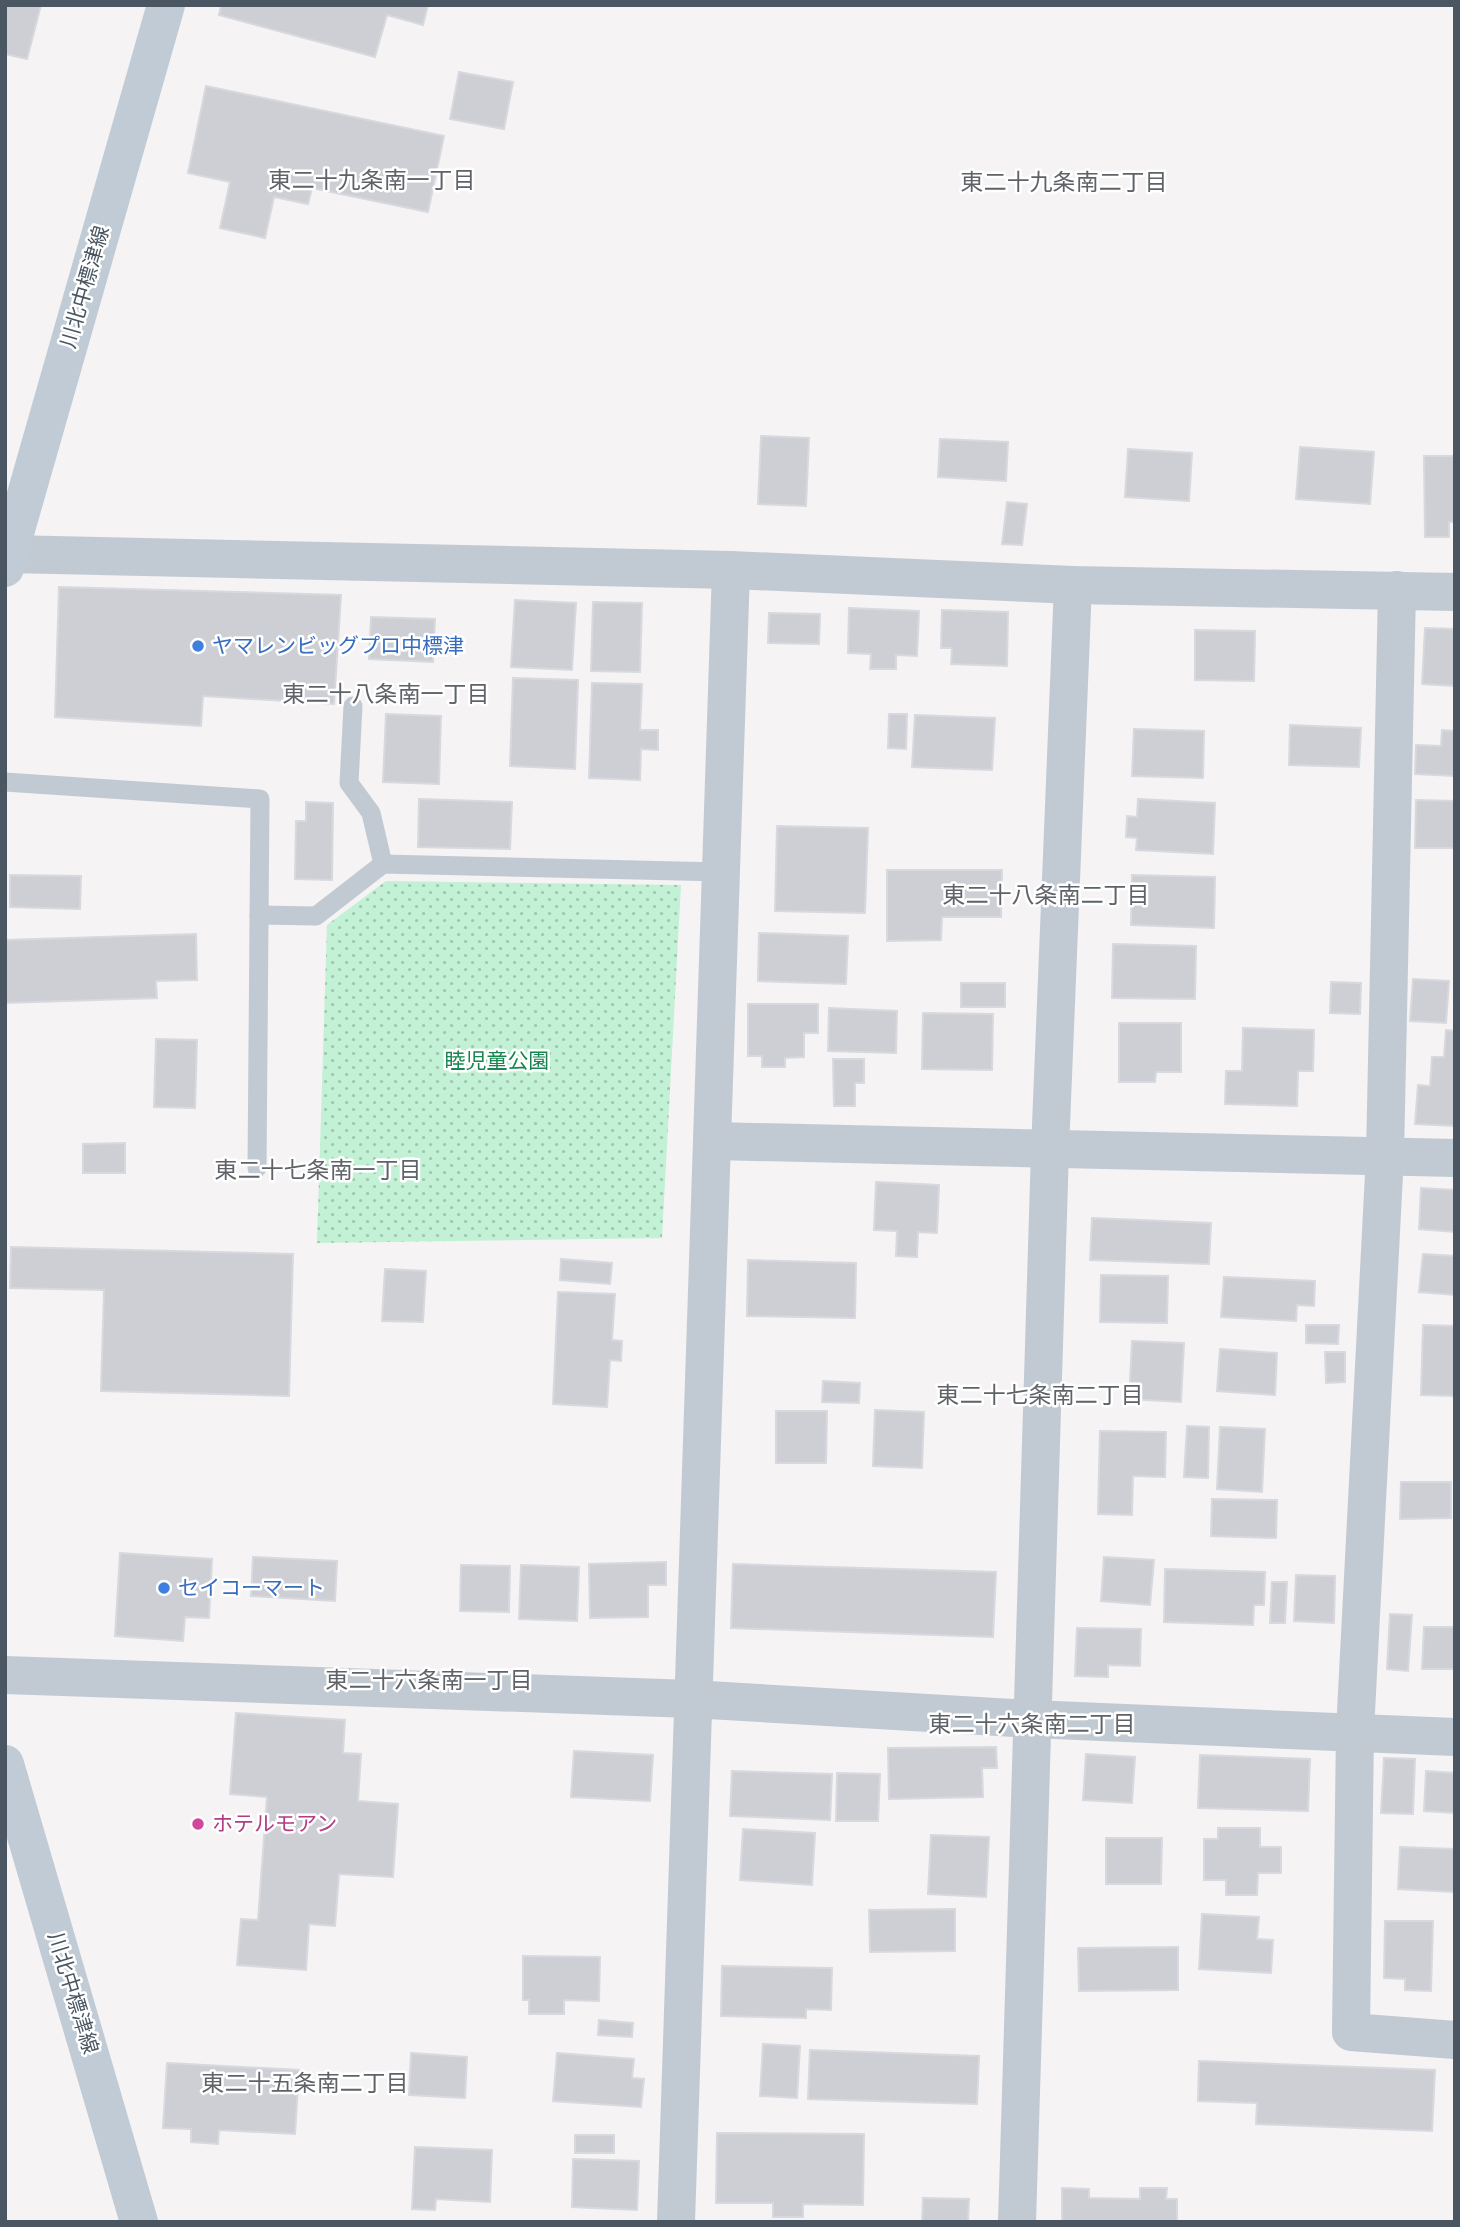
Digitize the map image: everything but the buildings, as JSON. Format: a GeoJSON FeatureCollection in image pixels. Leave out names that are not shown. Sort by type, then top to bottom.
{"type":"FeatureCollection","features":[{"type":"Feature","properties":{"kind":"main road","name":"川北中標津線"},"geometry":{"type":"LineString","coordinates":[[7,561],[166,5]]}},
{"type":"Feature","properties":{"kind":"main road","name":"川北中標津線"},"geometry":{"type":"LineString","coordinates":[[5,1764],[139,2222]]}},
{"type":"Feature","properties":{"kind":"street"},"geometry":{"type":"LineString","coordinates":[[7,561],[731,570],[1073,585],[1455,592]]}},
{"type":"Feature","properties":{"kind":"street"},"geometry":{"type":"LineString","coordinates":[[676,2222],[691,1699],[714,1140],[731,570]]}},
{"type":"Feature","properties":{"kind":"street"},"geometry":{"type":"LineString","coordinates":[[1017,2222],[1050,1150],[1073,585]]}},
{"type":"Feature","properties":{"kind":"street"},"geometry":{"type":"LineString","coordinates":[[1397,590],[1385,1155],[1355,1731],[1351,2032],[1455,2040]]}},
{"type":"Feature","properties":{"kind":"street"},"geometry":{"type":"LineString","coordinates":[[714,1140],[1455,1158]]}},
{"type":"Feature","properties":{"kind":"street"},"geometry":{"type":"LineString","coordinates":[[5,1675],[691,1699],[1031,1719],[1455,1737]]}},
{"type":"Feature","properties":{"kind":"lane"},"geometry":{"type":"LineString","coordinates":[[353,706],[349,783],[371,813],[383,864]]}},
{"type":"Feature","properties":{"kind":"lane"},"geometry":{"type":"LineString","coordinates":[[5,782],[260,799],[257,1168]]}},
{"type":"Feature","properties":{"kind":"lane"},"geometry":{"type":"LineString","coordinates":[[259,915],[316,916],[383,864],[722,872]]}},
{"type":"Feature","properties":{"kind":"green space","name":"睦児童公園"},"geometry":{"type":"Polygon","coordinates":[[[386,881],[681,885],[662,1238],[317,1243],[327,925],[386,881]]]}},
{"type":"Feature","properties":{"kind":"place","name":"ヤマレンビッグプロ中標津"},"geometry":{"type":"Point","coordinates":[198,646]}},
{"type":"Feature","properties":{"kind":"place","name":"セイコーマート"},"geometry":{"type":"Point","coordinates":[164,1588]}},
{"type":"Feature","properties":{"kind":"place","name":"ホテルモアン"},"geometry":{"type":"Point","coordinates":[198,1824]}},
{"type":"Feature","properties":{"kind":"district","name":"東二十九条南一丁目"},"geometry":{"type":"Point","coordinates":[372,180]}},
{"type":"Feature","properties":{"kind":"district","name":"東二十九条南二丁目"},"geometry":{"type":"Point","coordinates":[1064,182]}},
{"type":"Feature","properties":{"kind":"district","name":"東二十八条南一丁目"},"geometry":{"type":"Point","coordinates":[386,694]}},
{"type":"Feature","properties":{"kind":"district","name":"東二十八条南二丁目"},"geometry":{"type":"Point","coordinates":[1046,895]}},
{"type":"Feature","properties":{"kind":"district","name":"東二十七条南一丁目"},"geometry":{"type":"Point","coordinates":[318,1170]}},
{"type":"Feature","properties":{"kind":"district","name":"東二十七条南二丁目"},"geometry":{"type":"Point","coordinates":[1040,1395]}},
{"type":"Feature","properties":{"kind":"district","name":"東二十六条南一丁目"},"geometry":{"type":"Point","coordinates":[429,1680]}},
{"type":"Feature","properties":{"kind":"district","name":"東二十六条南二丁目"},"geometry":{"type":"Point","coordinates":[1032,1724]}},
{"type":"Feature","properties":{"kind":"district","name":"東二十五条南二丁目"},"geometry":{"type":"Point","coordinates":[305,2083]}}]}
